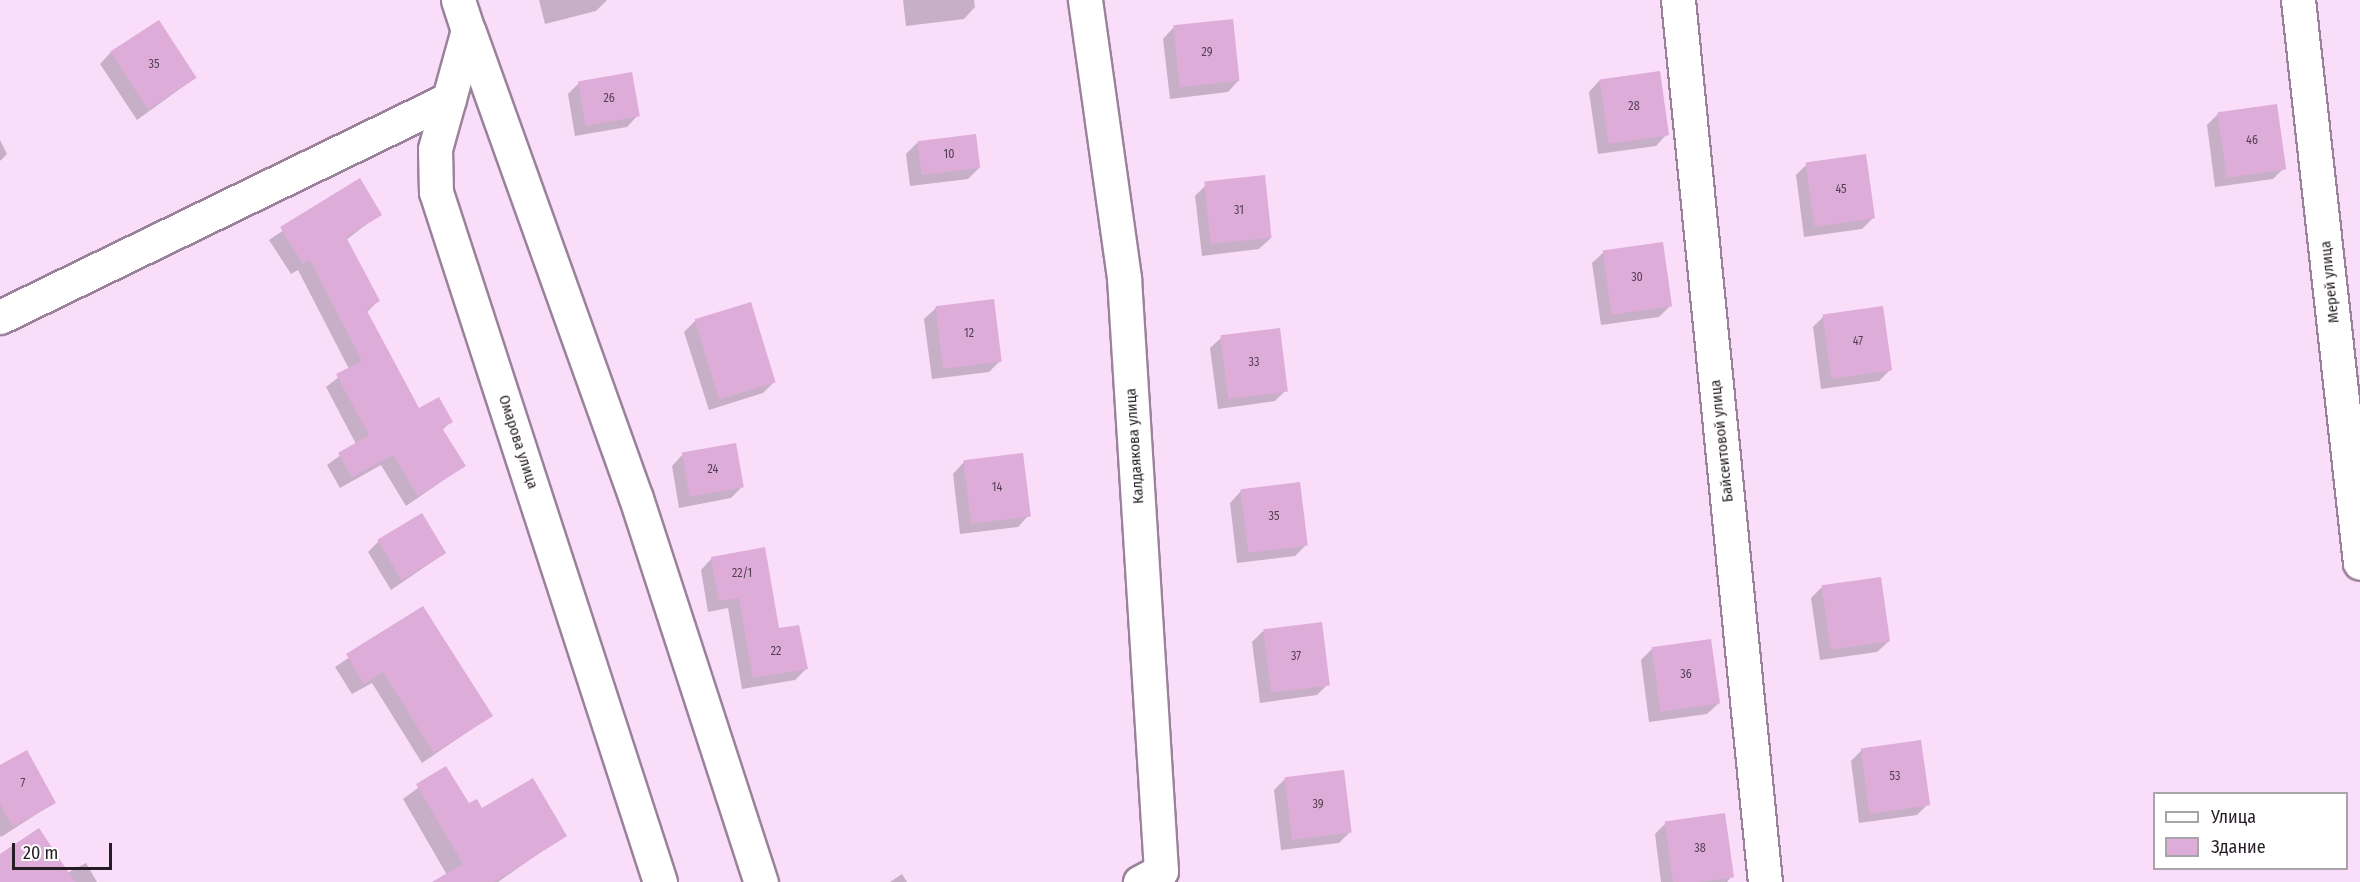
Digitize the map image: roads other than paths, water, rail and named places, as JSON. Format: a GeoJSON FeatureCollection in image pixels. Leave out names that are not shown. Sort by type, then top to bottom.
{"type":"FeatureCollection","features":[{"type":"Feature","properties":{"kind":"street"},"geometry":{"type":"LineString","coordinates":[[458,0],[636,498],[761,882]]}},
{"type":"Feature","properties":{"kind":"street","name":"Калдаякова улица"},"geometry":{"type":"LineString","coordinates":[[1085,0],[1124,278],[1162,878]]}},
{"type":"Feature","properties":{"kind":"street","name":"Байсеитовой улица"},"geometry":{"type":"LineString","coordinates":[[1678,0],[1766,882]]}},
{"type":"Feature","properties":{"kind":"street","name":"Мерей улица"},"geometry":{"type":"LineString","coordinates":[[2298,0],[2360,563]]}},
{"type":"Feature","properties":{"kind":"street","name":"Омарова улица"},"geometry":{"type":"LineString","coordinates":[[468,30],[435,149],[436,192],[660,882]]}},
{"type":"Feature","properties":{"kind":"street"},"geometry":{"type":"LineString","coordinates":[[0,317],[449,99]]}}]}
